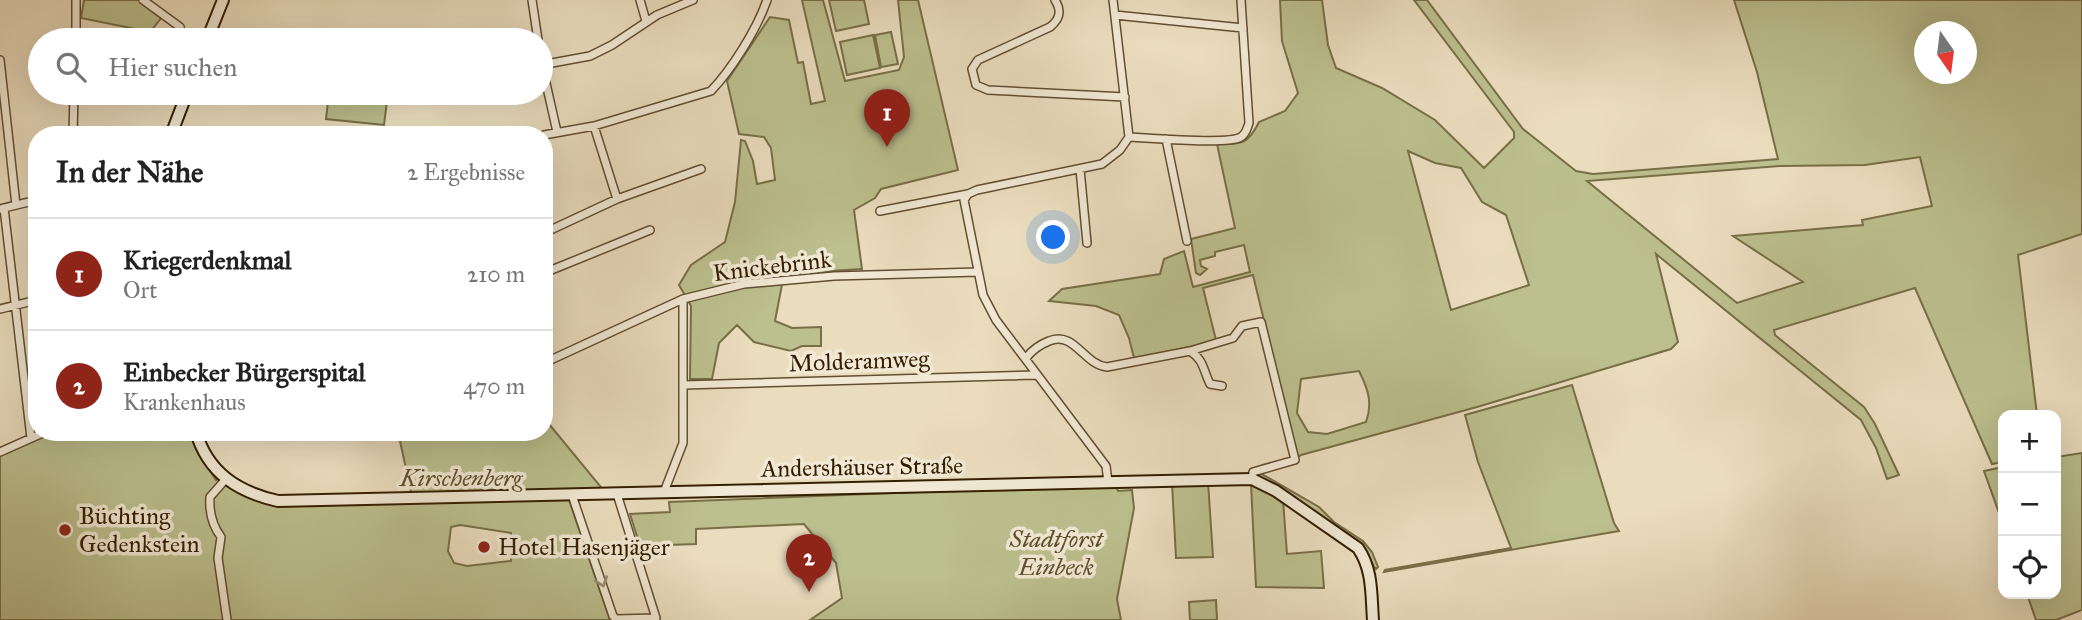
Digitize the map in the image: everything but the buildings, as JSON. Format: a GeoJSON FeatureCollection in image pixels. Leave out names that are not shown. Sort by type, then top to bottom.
{"type":"FeatureCollection","features":[{"type":"Feature","properties":{"kind":"street"},"geometry":{"type":"LineString","coordinates":[[76,0],[76,28]]}},
{"type":"Feature","properties":{"kind":"street"},"geometry":{"type":"LineString","coordinates":[[143,0],[180,27]]}},
{"type":"Feature","properties":{"kind":"street"},"geometry":{"type":"LineString","coordinates":[[212,28],[223,0]]}},
{"type":"Feature","properties":{"kind":"street"},"geometry":{"type":"LineString","coordinates":[[533,0],[536,28]]}},
{"type":"Feature","properties":{"kind":"street"},"geometry":{"type":"LineString","coordinates":[[640,0],[646,21]]}},
{"type":"Feature","properties":{"kind":"street"},"geometry":{"type":"LineString","coordinates":[[553,62],[590,56],[612,45],[646,21],[693,0]]}},
{"type":"Feature","properties":{"kind":"street"},"geometry":{"type":"LineString","coordinates":[[553,133],[594,126],[711,91],[744,43],[766,0]]}},
{"type":"Feature","properties":{"kind":"street"},"geometry":{"type":"LineString","coordinates":[[1055,0],[1059,11],[1057,21],[1050,27],[978,60],[972,69],[976,85],[988,90],[1125,97]]}},
{"type":"Feature","properties":{"kind":"street"},"geometry":{"type":"LineString","coordinates":[[880,211],[966,197],[977,190],[1102,164],[1120,150],[1129,137],[1114,0]]}},
{"type":"Feature","properties":{"kind":"street"},"geometry":{"type":"LineString","coordinates":[[1129,137],[1239,139],[1246,132],[1249,122],[1241,0]]}},
{"type":"Feature","properties":{"kind":"street"},"geometry":{"type":"LineString","coordinates":[[1115,15],[1243,28]]}},
{"type":"Feature","properties":{"kind":"street"},"geometry":{"type":"LineString","coordinates":[[0,60],[3,114],[16,205]]}},
{"type":"Feature","properties":{"kind":"street"},"geometry":{"type":"LineString","coordinates":[[73,126],[74,105]]}},
{"type":"Feature","properties":{"kind":"street"},"geometry":{"type":"LineString","coordinates":[[174,126],[182,105]]}},
{"type":"Feature","properties":{"kind":"street"},"geometry":{"type":"LineString","coordinates":[[551,105],[557,132]]}},
{"type":"Feature","properties":{"kind":"street"},"geometry":{"type":"LineString","coordinates":[[594,126],[617,199]]}},
{"type":"Feature","properties":{"kind":"street"},"geometry":{"type":"LineString","coordinates":[[1166,139],[1188,241]]}},
{"type":"Feature","properties":{"kind":"street"},"geometry":{"type":"LineString","coordinates":[[553,229],[617,199],[701,169]]}},
{"type":"Feature","properties":{"kind":"street"},"geometry":{"type":"LineString","coordinates":[[1080,169],[1087,243]]}},
{"type":"Feature","properties":{"kind":"street"},"geometry":{"type":"LineString","coordinates":[[966,197],[983,295],[996,320],[1106,466],[1108,482]]}},
{"type":"Feature","properties":{"kind":"street"},"geometry":{"type":"LineString","coordinates":[[28,202],[2,209],[28,413]]}},
{"type":"Feature","properties":{"kind":"street"},"geometry":{"type":"LineString","coordinates":[[553,270],[650,230]]}},
{"type":"Feature","properties":{"kind":"street","name":"Knickebrink"},"geometry":{"type":"LineString","coordinates":[[553,359],[683,299],[744,284],[834,276],[978,272]]}},
{"type":"Feature","properties":{"kind":"street"},"geometry":{"type":"LineString","coordinates":[[664,492],[683,443],[683,299]]}},
{"type":"Feature","properties":{"kind":"street"},"geometry":{"type":"LineString","coordinates":[[0,309],[28,302]]}},
{"type":"Feature","properties":{"kind":"street"},"geometry":{"type":"LineString","coordinates":[[1026,358],[1040,345],[1056,338],[1067,340],[1098,366],[1107,367],[1190,351],[1233,338],[1242,326],[1261,322],[1295,460],[1253,472],[1252,480],[1276,491],[1358,548],[1365,558],[1370,577],[1373,620]]}},
{"type":"Feature","properties":{"kind":"street"},"geometry":{"type":"LineString","coordinates":[[1190,351],[1203,363],[1210,384],[1222,386]]}},
{"type":"Feature","properties":{"kind":"street","name":"Molderamweg"},"geometry":{"type":"LineString","coordinates":[[682,385],[1037,375]]}},
{"type":"Feature","properties":{"kind":"street"},"geometry":{"type":"LineString","coordinates":[[0,452],[28,439]]}},
{"type":"Feature","properties":{"kind":"street","name":"Andershäuser Straße"},"geometry":{"type":"LineString","coordinates":[[200,441],[207,458],[225,480],[257,497],[278,501],[1252,480]]}},
{"type":"Feature","properties":{"kind":"street"},"geometry":{"type":"LineString","coordinates":[[225,480],[209,497],[209,509],[221,537],[218,558],[227,620]]}},
{"type":"Feature","properties":{"kind":"street"},"geometry":{"type":"LineString","coordinates":[[572,495],[613,616],[616,619],[656,618],[617,494]]}},
{"type":"Feature","properties":{"kind":"green space"},"geometry":{"type":"Polygon","coordinates":[[[84,0],[139,0],[162,17],[153,28],[130,28],[81,18],[84,0]]]}},
{"type":"Feature","properties":{"kind":"green space"},"geometry":{"type":"Polygon","coordinates":[[[802,0],[823,0],[845,81],[899,70],[904,57],[898,0],[918,0],[958,170],[881,189],[875,198],[854,210],[862,269],[784,274],[775,321],[792,328],[821,327],[821,346],[802,346],[791,351],[754,342],[737,325],[719,343],[712,379],[690,379],[691,306],[679,285],[691,265],[725,242],[735,202],[741,140],[745,141],[753,161],[757,184],[775,180],[771,148],[764,137],[739,134],[727,81],[770,17],[789,20],[798,63],[803,62],[811,104],[825,101],[802,0]]]}},
{"type":"Feature","properties":{"kind":"green space"},"geometry":{"type":"Polygon","coordinates":[[[829,0],[864,0],[869,24],[836,31],[829,0]]]}},
{"type":"Feature","properties":{"kind":"green space"},"geometry":{"type":"Polygon","coordinates":[[[1280,0],[1322,0],[1328,45],[1336,68],[1382,88],[1435,120],[1484,168],[1514,138],[1514,132],[1414,0],[1427,0],[1523,129],[1576,171],[1593,174],[1778,159],[1757,72],[1734,0],[2082,0],[2082,234],[2018,255],[2036,410],[1998,410],[1998,463],[1992,464],[1915,288],[1774,330],[1775,335],[1864,407],[1899,475],[1887,479],[1876,448],[1861,420],[1656,254],[1678,342],[1671,349],[1297,458],[1253,275],[1203,288],[1216,340],[1134,358],[1119,315],[1096,306],[1049,301],[1062,289],[1160,274],[1164,259],[1184,251],[1193,287],[1250,272],[1244,245],[1215,252],[1215,256],[1200,260],[1201,266],[1207,269],[1200,275],[1196,273],[1191,239],[1235,228],[1217,144],[1243,142],[1259,122],[1285,111],[1298,93],[1282,41],[1280,0]],[[1408,151],[1451,310],[1529,285],[1506,215],[1482,202],[1461,168],[1435,163],[1408,151]],[[1920,157],[1865,165],[1780,166],[1587,181],[1737,303],[1803,282],[1733,236],[1863,225],[1862,220],[1932,206],[1920,157]],[[1359,371],[1301,379],[1297,413],[1308,432],[1327,434],[1366,422],[1368,396],[1359,371]]]}},
{"type":"Feature","properties":{"kind":"green space"},"geometry":{"type":"Polygon","coordinates":[[[891,32],[898,64],[881,67],[875,35],[891,32]]]}},
{"type":"Feature","properties":{"kind":"green space"},"geometry":{"type":"Polygon","coordinates":[[[873,35],[880,68],[847,75],[840,42],[873,35]]]}},
{"type":"Feature","properties":{"kind":"green space"},"geometry":{"type":"Polygon","coordinates":[[[328,105],[386,105],[384,125],[326,119],[328,105]]]}},
{"type":"Feature","properties":{"kind":"green space"},"geometry":{"type":"Polygon","coordinates":[[[1572,385],[1614,523],[1619,531],[1384,572],[1511,548],[1478,462],[1465,415],[1572,385]]]}},
{"type":"Feature","properties":{"kind":"green space","name":"Kirschenberg"},"geometry":{"type":"Polygon","coordinates":[[[553,429],[605,492],[569,492],[569,500],[610,620],[0,620],[0,455],[30,441],[193,441],[216,480],[229,475],[257,491],[278,496],[412,496],[400,441],[553,441],[553,429]],[[460,525],[451,527],[448,551],[454,563],[467,566],[511,561],[511,533],[460,525]]]}},
{"type":"Feature","properties":{"kind":"green space"},"geometry":{"type":"Polygon","coordinates":[[[2082,453],[2082,610],[2056,620],[2036,620],[2029,599],[2061,599],[2061,456],[2082,453]]]}},
{"type":"Feature","properties":{"kind":"green space"},"geometry":{"type":"Polygon","coordinates":[[[1998,468],[1998,510],[1984,471],[1998,468]]]}},
{"type":"Feature","properties":{"kind":"green space"},"geometry":{"type":"Polygon","coordinates":[[[1260,473],[1319,507],[1334,522],[1363,541],[1372,552],[1378,567],[1374,567],[1365,549],[1256,476],[1260,473]]]}},
{"type":"Feature","properties":{"kind":"green space"},"geometry":{"type":"Polygon","coordinates":[[[1208,482],[1213,557],[1176,558],[1172,483],[1208,482]]]}},
{"type":"Feature","properties":{"kind":"green space","name":"Stadtforst Einbeck"},"geometry":{"type":"Polygon","coordinates":[[[1115,484],[1118,491],[1132,490],[1134,508],[1117,599],[1121,620],[810,620],[842,598],[836,563],[804,524],[696,529],[696,544],[640,546],[630,514],[670,512],[669,502],[1115,484]]]}},
{"type":"Feature","properties":{"kind":"green space"},"geometry":{"type":"Polygon","coordinates":[[[1251,484],[1283,500],[1287,554],[1321,551],[1324,588],[1256,587],[1251,484]]]}},
{"type":"Feature","properties":{"kind":"green space"},"geometry":{"type":"Polygon","coordinates":[[[1216,600],[1217,620],[1190,620],[1189,602],[1216,600]]]}},
{"type":"Feature","properties":{"kind":"place","name":"Kriegerdenkmal"},"geometry":{"type":"Point","coordinates":[887,147]}},
{"type":"Feature","properties":{"kind":"place","name":"Büchting Gedenkstein"},"geometry":{"type":"Point","coordinates":[65,530]}},
{"type":"Feature","properties":{"kind":"place","name":"Hotel Hasenjäger"},"geometry":{"type":"Point","coordinates":[484,547]}},
{"type":"Feature","properties":{"kind":"place","name":"Einbecker Bürgerspital"},"geometry":{"type":"Point","coordinates":[809,592]}}]}
